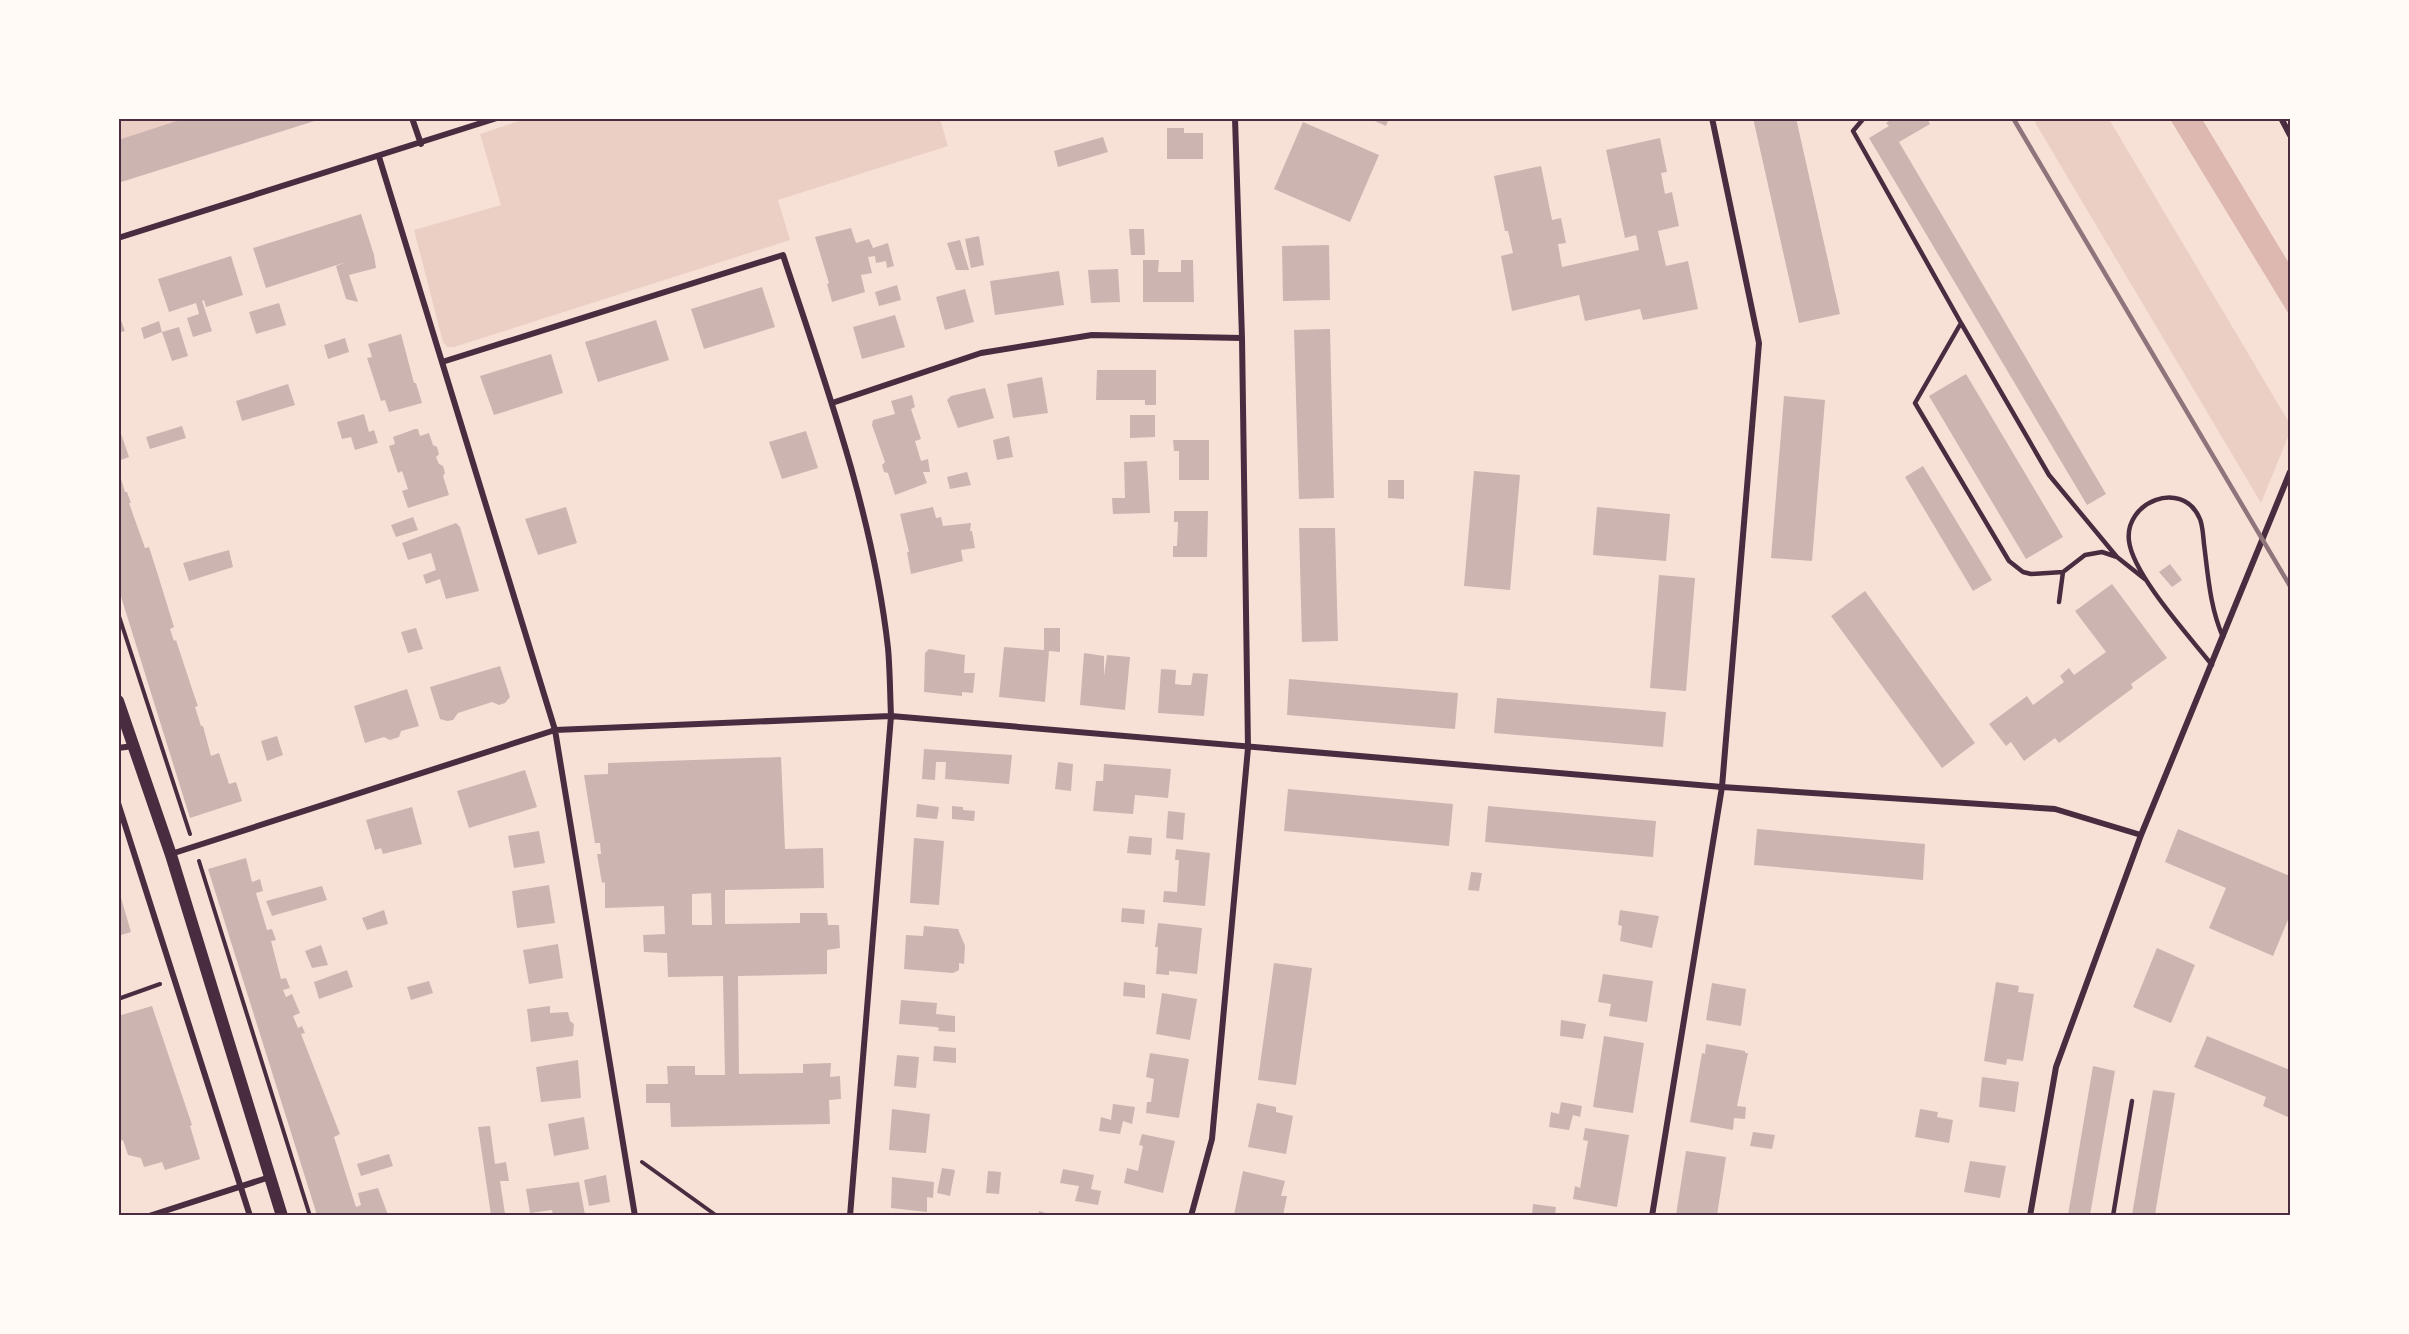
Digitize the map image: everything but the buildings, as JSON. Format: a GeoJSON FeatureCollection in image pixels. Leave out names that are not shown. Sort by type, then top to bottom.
{"type":"FeatureCollection","features":[{"type":"Feature","properties":{"kind":"main road"},"geometry":{"type":"LineString","coordinates":[[118,701],[171,855],[282,1215]]}},
{"type":"Feature","properties":{"kind":"street"},"geometry":{"type":"LineString","coordinates":[[412,118],[421,144]]}},
{"type":"Feature","properties":{"kind":"street"},"geometry":{"type":"LineString","coordinates":[[118,238],[380,157],[497,118]]}},
{"type":"Feature","properties":{"kind":"street"},"geometry":{"type":"LineString","coordinates":[[1191,1215],[1212,1139],[1248,748],[1242,338],[1235,118]]}},
{"type":"Feature","properties":{"kind":"street"},"geometry":{"type":"LineString","coordinates":[[1652,1215],[1722,787],[1759,343],[1712,118]]}},
{"type":"Feature","properties":{"kind":"street"},"geometry":{"type":"LineString","coordinates":[[2281,118],[2290,135]]}},
{"type":"Feature","properties":{"kind":"street"},"geometry":{"type":"LineString","coordinates":[[380,157],[555,730],[635,1215]]}},
{"type":"Feature","properties":{"kind":"street"},"geometry":{"type":"LineString","coordinates":[[442,362],[783,255],[832,403],[869,537],[888,648],[891,716],[850,1215]]}},
{"type":"Feature","properties":{"kind":"street"},"geometry":{"type":"LineString","coordinates":[[832,403],[981,353],[1092,335],[1242,338]]}},
{"type":"Feature","properties":{"kind":"street"},"geometry":{"type":"LineString","coordinates":[[2030,1215],[2056,1067],[2141,835],[2290,472]]}},
{"type":"Feature","properties":{"kind":"street"},"geometry":{"type":"LineString","coordinates":[[171,855],[555,730],[891,716],[1722,787],[2055,809],[2141,835]]}},
{"type":"Feature","properties":{"kind":"street"},"geometry":{"type":"LineString","coordinates":[[118,748],[133,746]]}},
{"type":"Feature","properties":{"kind":"street"},"geometry":{"type":"LineString","coordinates":[[118,803],[250,1215]]}},
{"type":"Feature","properties":{"kind":"street"},"geometry":{"type":"LineString","coordinates":[[149,1215],[270,1177]]}},
{"type":"Feature","properties":{"kind":"lane"},"geometry":{"type":"LineString","coordinates":[[1864,118],[1853,131],[2049,476],[2117,557],[2146,580]]}},
{"type":"Feature","properties":{"kind":"lane"},"geometry":{"type":"LineString","coordinates":[[1961,323],[1915,403],[2009,561],[2024,572],[2031,574],[2063,572],[2092,552],[2102,552],[2117,557]]}},
{"type":"Feature","properties":{"kind":"lane"},"geometry":{"type":"LineString","coordinates":[[2212,665],[2146,580],[2132,552],[2128,539],[2133,519],[2139,510],[2153,499],[2164,497],[2184,502],[2200,518],[2215,619],[2224,637]]}},
{"type":"Feature","properties":{"kind":"lane"},"geometry":{"type":"LineString","coordinates":[[2060,602],[2063,572]]}},
{"type":"Feature","properties":{"kind":"lane"},"geometry":{"type":"LineString","coordinates":[[2113,1215],[2132,1101]]}},
{"type":"Feature","properties":{"kind":"path"},"geometry":{"type":"LineString","coordinates":[[118,613],[310,1215]]}},
{"type":"Feature","properties":{"kind":"path"},"geometry":{"type":"LineString","coordinates":[[118,999],[163,982]]}},
{"type":"Feature","properties":{"kind":"path"},"geometry":{"type":"LineString","coordinates":[[624,1149],[717,1215]]}},
{"type":"Feature","properties":{"kind":"shaded area"},"geometry":{"type":"Polygon","coordinates":[[[528,118],[940,119],[948,146],[778,200],[790,240],[454,347],[447,347],[443,342],[414,230],[501,205],[480,134],[528,118]]]}},
{"type":"Feature","properties":{"kind":"shaded area"},"geometry":{"type":"Polygon","coordinates":[[[119,119],[186,119],[119,140],[119,119]]]}},
{"type":"Feature","properties":{"kind":"shaded area"},"geometry":{"type":"Polygon","coordinates":[[[2033,119],[2109,119],[2290,424],[2290,432],[2261,503],[2033,119]]]}},
{"type":"Feature","properties":{"kind":"shaded area"},"geometry":{"type":"Polygon","coordinates":[[[2170,119],[2202,119],[2290,265],[2290,316],[2170,119]]]}},
{"type":"Feature","properties":{"kind":"railway"},"geometry":{"type":"LineString","coordinates":[[2013,118],[2290,586]]}}]}
